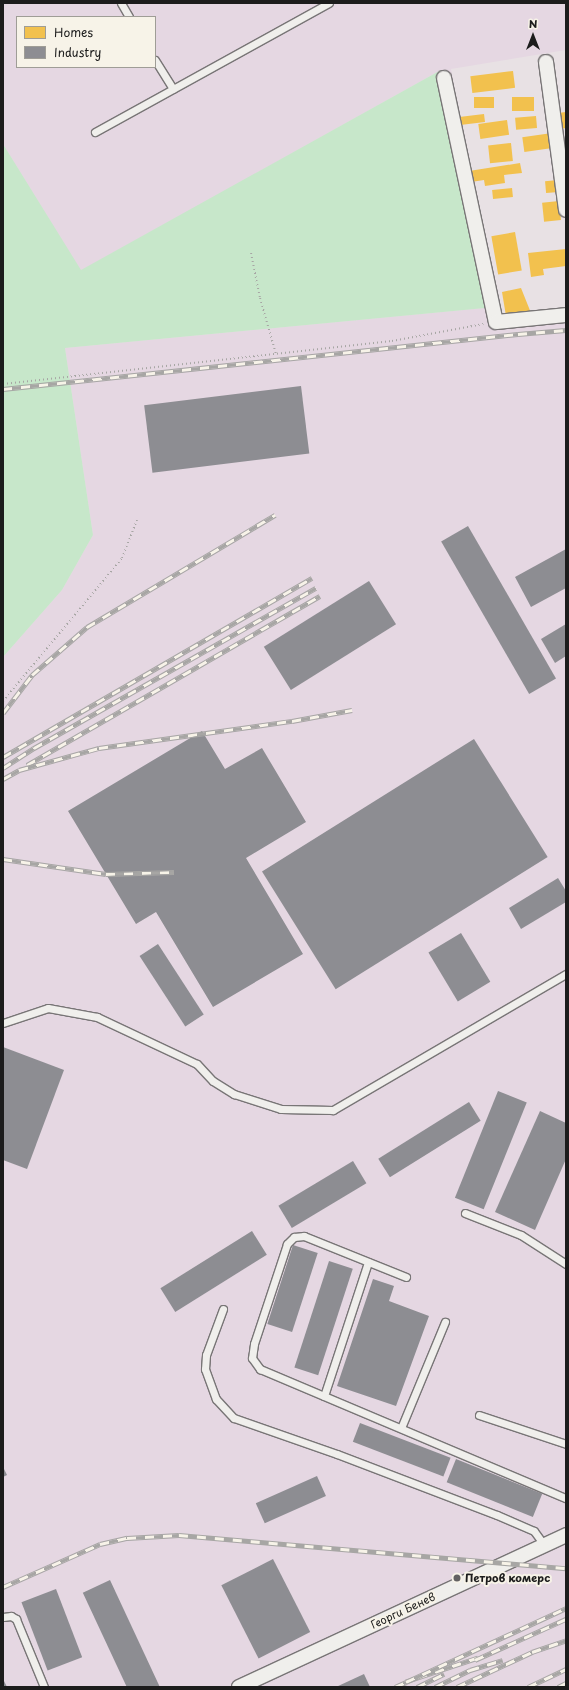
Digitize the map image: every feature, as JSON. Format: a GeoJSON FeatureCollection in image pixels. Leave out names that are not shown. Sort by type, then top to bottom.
{"type":"FeatureCollection","features":[{"type":"Feature","properties":{"kind":"street"},"geometry":{"type":"LineString","coordinates":[[546,62],[566,210]]}},
{"type":"Feature","properties":{"kind":"street"},"geometry":{"type":"LineString","coordinates":[[444,78],[496,322],[566,315]]}},
{"type":"Feature","properties":{"kind":"street","name":"Георги Бенев"},"geometry":{"type":"LineString","coordinates":[[240,1687],[566,1535]]}},
{"type":"Feature","properties":{"kind":"lane"},"geometry":{"type":"LineString","coordinates":[[121,3],[128,16]]}},
{"type":"Feature","properties":{"kind":"lane"},"geometry":{"type":"LineString","coordinates":[[95,132],[329,3]]}},
{"type":"Feature","properties":{"kind":"lane"},"geometry":{"type":"LineString","coordinates":[[156,62],[173,89]]}},
{"type":"Feature","properties":{"kind":"lane"},"geometry":{"type":"LineString","coordinates":[[3,1022],[48,1008],[97,1017],[197,1064],[213,1081],[234,1094],[281,1109],[333,1110],[566,974]]}},
{"type":"Feature","properties":{"kind":"lane"},"geometry":{"type":"LineString","coordinates":[[465,1213],[521,1235],[566,1264]]}},
{"type":"Feature","properties":{"kind":"lane"},"geometry":{"type":"LineString","coordinates":[[406,1277],[304,1236],[294,1237],[287,1244],[254,1344],[252,1358],[260,1369],[566,1498]]}},
{"type":"Feature","properties":{"kind":"lane"},"geometry":{"type":"LineString","coordinates":[[324,1396],[368,1262]]}},
{"type":"Feature","properties":{"kind":"lane"},"geometry":{"type":"LineString","coordinates":[[223,1309],[206,1355],[205,1369],[216,1399],[234,1418],[337,1454],[534,1531],[544,1545]]}},
{"type":"Feature","properties":{"kind":"lane"},"geometry":{"type":"LineString","coordinates":[[401,1428],[445,1322]]}},
{"type":"Feature","properties":{"kind":"lane"},"geometry":{"type":"LineString","coordinates":[[479,1415],[566,1444]]}},
{"type":"Feature","properties":{"kind":"lane"},"geometry":{"type":"LineString","coordinates":[[3,1617],[11,1616],[16,1620],[44,1687]]}},
{"type":"Feature","properties":{"kind":"path"},"geometry":{"type":"LineString","coordinates":[[251,253],[260,298],[276,354]]}},
{"type":"Feature","properties":{"kind":"path"},"geometry":{"type":"LineString","coordinates":[[3,384],[392,341],[496,322]]}},
{"type":"Feature","properties":{"kind":"path"},"geometry":{"type":"LineString","coordinates":[[3,701],[122,558],[137,520]]}},
{"type":"Feature","properties":{"kind":"shaded area"},"geometry":{"type":"Polygon","coordinates":[[[3,3],[566,3],[566,50],[451,69],[499,323],[566,319],[566,1687],[3,1687],[3,657],[62,590],[93,535],[65,348],[484,308],[441,70],[81,271],[3,144],[3,3]]]}},
{"type":"Feature","properties":{"kind":"green space"},"geometry":{"type":"Polygon","coordinates":[[[441,70],[485,308],[65,348],[93,535],[62,590],[3,657],[3,144],[81,270],[441,70]]]}},
{"type":"Feature","properties":{"kind":"building: Homes"},"geometry":{"type":"Polygon","coordinates":[[[513,71],[515,88],[472,93],[470,76],[513,71]]]}},
{"type":"Feature","properties":{"kind":"building: Homes"},"geometry":{"type":"Polygon","coordinates":[[[474,97],[494,97],[494,108],[474,108],[474,97]]]}},
{"type":"Feature","properties":{"kind":"building: Homes"},"geometry":{"type":"Polygon","coordinates":[[[512,97],[534,97],[534,111],[512,111],[512,97]]]}},
{"type":"Feature","properties":{"kind":"building: Homes"},"geometry":{"type":"Polygon","coordinates":[[[566,112],[566,128],[559,129],[557,113],[566,112]]]}},
{"type":"Feature","properties":{"kind":"building: Homes"},"geometry":{"type":"Polygon","coordinates":[[[484,114],[485,122],[458,125],[457,117],[484,114]]]}},
{"type":"Feature","properties":{"kind":"building: Homes"},"geometry":{"type":"Polygon","coordinates":[[[536,116],[537,128],[516,130],[515,118],[536,116]]]}},
{"type":"Feature","properties":{"kind":"building: Homes"},"geometry":{"type":"Polygon","coordinates":[[[507,120],[509,135],[480,139],[478,124],[507,120]]]}},
{"type":"Feature","properties":{"kind":"building: Homes"},"geometry":{"type":"Polygon","coordinates":[[[552,133],[554,148],[524,152],[522,137],[552,133]]]}},
{"type":"Feature","properties":{"kind":"building: Homes"},"geometry":{"type":"Polygon","coordinates":[[[511,143],[513,161],[490,163],[488,145],[511,143]]]}},
{"type":"Feature","properties":{"kind":"building: Homes"},"geometry":{"type":"Polygon","coordinates":[[[520,163],[522,173],[504,175],[505,183],[485,186],[484,180],[471,182],[469,171],[520,163]]]}},
{"type":"Feature","properties":{"kind":"building: Homes"},"geometry":{"type":"Polygon","coordinates":[[[558,180],[559,192],[546,193],[545,181],[558,180]]]}},
{"type":"Feature","properties":{"kind":"building: Homes"},"geometry":{"type":"Polygon","coordinates":[[[512,188],[513,197],[493,199],[492,190],[512,188]]]}},
{"type":"Feature","properties":{"kind":"building: Homes"},"geometry":{"type":"Polygon","coordinates":[[[559,201],[561,220],[544,222],[542,203],[559,201]]]}},
{"type":"Feature","properties":{"kind":"building: Homes"},"geometry":{"type":"Polygon","coordinates":[[[515,232],[522,270],[498,275],[491,236],[515,232]]]}},
{"type":"Feature","properties":{"kind":"building: Homes"},"geometry":{"type":"Polygon","coordinates":[[[566,249],[566,266],[543,269],[544,275],[531,277],[528,253],[566,249]]]}},
{"type":"Feature","properties":{"kind":"building: Homes"},"geometry":{"type":"Polygon","coordinates":[[[521,288],[531,313],[506,316],[502,292],[521,288]]]}},
{"type":"Feature","properties":{"kind":"building: Industry"},"geometry":{"type":"Polygon","coordinates":[[[301,386],[309,453],[152,473],[144,405],[301,386]]]}},
{"type":"Feature","properties":{"kind":"building: Industry"},"geometry":{"type":"Polygon","coordinates":[[[468,526],[556,678],[529,694],[441,542],[468,526]]]}},
{"type":"Feature","properties":{"kind":"building: Industry"},"geometry":{"type":"Polygon","coordinates":[[[566,549],[566,588],[531,607],[515,577],[566,549]]]}},
{"type":"Feature","properties":{"kind":"building: Industry"},"geometry":{"type":"Polygon","coordinates":[[[369,581],[396,624],[291,690],[264,647],[369,581]]]}},
{"type":"Feature","properties":{"kind":"building: Industry"},"geometry":{"type":"Polygon","coordinates":[[[566,624],[566,656],[555,663],[541,639],[566,624]]]}},
{"type":"Feature","properties":{"kind":"building: Industry"},"geometry":{"type":"Polygon","coordinates":[[[202,731],[225,769],[262,748],[306,822],[246,858],[303,954],[213,1007],[156,912],[136,924],[68,811],[202,731]]]}},
{"type":"Feature","properties":{"kind":"building: Industry"},"geometry":{"type":"Polygon","coordinates":[[[474,739],[548,857],[336,989],[262,871],[474,739]]]}},
{"type":"Feature","properties":{"kind":"building: Industry"},"geometry":{"type":"Polygon","coordinates":[[[558,878],[566,891],[566,902],[521,929],[509,908],[558,878]]]}},
{"type":"Feature","properties":{"kind":"building: Industry"},"geometry":{"type":"Polygon","coordinates":[[[461,933],[490,982],[458,1001],[428,953],[461,933]]]}},
{"type":"Feature","properties":{"kind":"building: Industry"},"geometry":{"type":"Polygon","coordinates":[[[158,944],[204,1014],[185,1026],[140,956],[158,944]]]}},
{"type":"Feature","properties":{"kind":"building: Industry"},"geometry":{"type":"Polygon","coordinates":[[[3,1047],[64,1070],[27,1169],[3,1160],[3,1047]]]}},
{"type":"Feature","properties":{"kind":"building: Industry"},"geometry":{"type":"Polygon","coordinates":[[[498,1091],[527,1103],[484,1209],[455,1198],[498,1091]]]}},
{"type":"Feature","properties":{"kind":"building: Industry"},"geometry":{"type":"Polygon","coordinates":[[[469,1102],[481,1121],[390,1177],[378,1159],[469,1102]]]}},
{"type":"Feature","properties":{"kind":"building: Industry"},"geometry":{"type":"Polygon","coordinates":[[[540,1111],[566,1123],[566,1159],[535,1230],[495,1212],[540,1111]]]}},
{"type":"Feature","properties":{"kind":"building: Industry"},"geometry":{"type":"Polygon","coordinates":[[[353,1161],[366,1183],[292,1228],[278,1206],[353,1161]]]}},
{"type":"Feature","properties":{"kind":"building: Industry"},"geometry":{"type":"Polygon","coordinates":[[[252,1231],[267,1255],[175,1312],[160,1288],[252,1231]]]}},
{"type":"Feature","properties":{"kind":"building: Industry"},"geometry":{"type":"Polygon","coordinates":[[[293,1245],[318,1253],[292,1332],[267,1324],[293,1245]]]}},
{"type":"Feature","properties":{"kind":"building: Industry"},"geometry":{"type":"Polygon","coordinates":[[[329,1261],[353,1269],[318,1375],[294,1368],[329,1261]]]}},
{"type":"Feature","properties":{"kind":"building: Industry"},"geometry":{"type":"Polygon","coordinates":[[[373,1279],[394,1286],[389,1301],[429,1316],[396,1406],[337,1386],[373,1279]]]}},
{"type":"Feature","properties":{"kind":"building: Industry"},"geometry":{"type":"Polygon","coordinates":[[[360,1423],[451,1458],[443,1476],[353,1442],[360,1423]]]}},
{"type":"Feature","properties":{"kind":"building: Industry"},"geometry":{"type":"Polygon","coordinates":[[[456,1459],[542,1494],[533,1517],[447,1482],[456,1459]]]}},
{"type":"Feature","properties":{"kind":"building: Industry"},"geometry":{"type":"Polygon","coordinates":[[[3,1467],[7,1475],[3,1477],[3,1467]]]}},
{"type":"Feature","properties":{"kind":"building: Industry"},"geometry":{"type":"Polygon","coordinates":[[[317,1476],[326,1496],[265,1523],[256,1503],[317,1476]]]}},
{"type":"Feature","properties":{"kind":"building: Industry"},"geometry":{"type":"Polygon","coordinates":[[[273,1559],[310,1632],[259,1658],[221,1585],[273,1559]]]}},
{"type":"Feature","properties":{"kind":"building: Industry"},"geometry":{"type":"Polygon","coordinates":[[[110,1580],[160,1687],[127,1687],[83,1593],[110,1580]]]}},
{"type":"Feature","properties":{"kind":"building: Industry"},"geometry":{"type":"Polygon","coordinates":[[[56,1589],[82,1657],[48,1670],[21,1602],[56,1589]]]}},
{"type":"Feature","properties":{"kind":"building: Industry"},"geometry":{"type":"Polygon","coordinates":[[[364,1674],[370,1687],[336,1687],[364,1674]]]}},
{"type":"Feature","properties":{"kind":"building: Industry"},"geometry":{"type":"Polygon","coordinates":[[[3,1679],[7,1687],[3,1687],[3,1679]]]}},
{"type":"Feature","properties":{"kind":"railway"},"geometry":{"type":"LineString","coordinates":[[3,389],[566,330]]}},
{"type":"Feature","properties":{"kind":"railway"},"geometry":{"type":"LineString","coordinates":[[3,713],[32,675],[87,627],[275,515]]}},
{"type":"Feature","properties":{"kind":"railway"},"geometry":{"type":"LineString","coordinates":[[3,757],[312,578]]}},
{"type":"Feature","properties":{"kind":"railway"},"geometry":{"type":"LineString","coordinates":[[3,768],[34,748],[316,588]]}},
{"type":"Feature","properties":{"kind":"railway"},"geometry":{"type":"LineString","coordinates":[[27,765],[320,596]]}},
{"type":"Feature","properties":{"kind":"railway"},"geometry":{"type":"LineString","coordinates":[[3,779],[19,770],[99,748],[292,721],[352,710]]}},
{"type":"Feature","properties":{"kind":"railway"},"geometry":{"type":"LineString","coordinates":[[3,859],[106,874],[174,872]]}},
{"type":"Feature","properties":{"kind":"railway"},"geometry":{"type":"LineString","coordinates":[[3,1587],[100,1544],[127,1538],[179,1535],[566,1568]]}},
{"type":"Feature","properties":{"kind":"railway"},"geometry":{"type":"LineString","coordinates":[[478,1658],[406,1682],[566,1608]]}},
{"type":"Feature","properties":{"kind":"railway"},"geometry":{"type":"LineString","coordinates":[[475,1660],[566,1619]]}},
{"type":"Feature","properties":{"kind":"railway"},"geometry":{"type":"LineString","coordinates":[[457,1687],[532,1652],[566,1640]]}},
{"type":"Feature","properties":{"kind":"railway"},"geometry":{"type":"LineString","coordinates":[[435,1687],[470,1670],[503,1660]]}},
{"type":"Feature","properties":{"kind":"railway"},"geometry":{"type":"LineString","coordinates":[[528,1687],[566,1669]]}},
{"type":"Feature","properties":{"kind":"railway"},"geometry":{"type":"LineString","coordinates":[[417,1687],[444,1674]]}},
{"type":"Feature","properties":{"kind":"railway"},"geometry":{"type":"LineString","coordinates":[[395,1687],[406,1682]]}},
{"type":"Feature","properties":{"kind":"railway"},"geometry":{"type":"LineString","coordinates":[[558,1687],[566,1683]]}},
{"type":"Feature","properties":{"kind":"place","name":"Петров комерс"},"geometry":{"type":"Point","coordinates":[457,1578]}}]}
